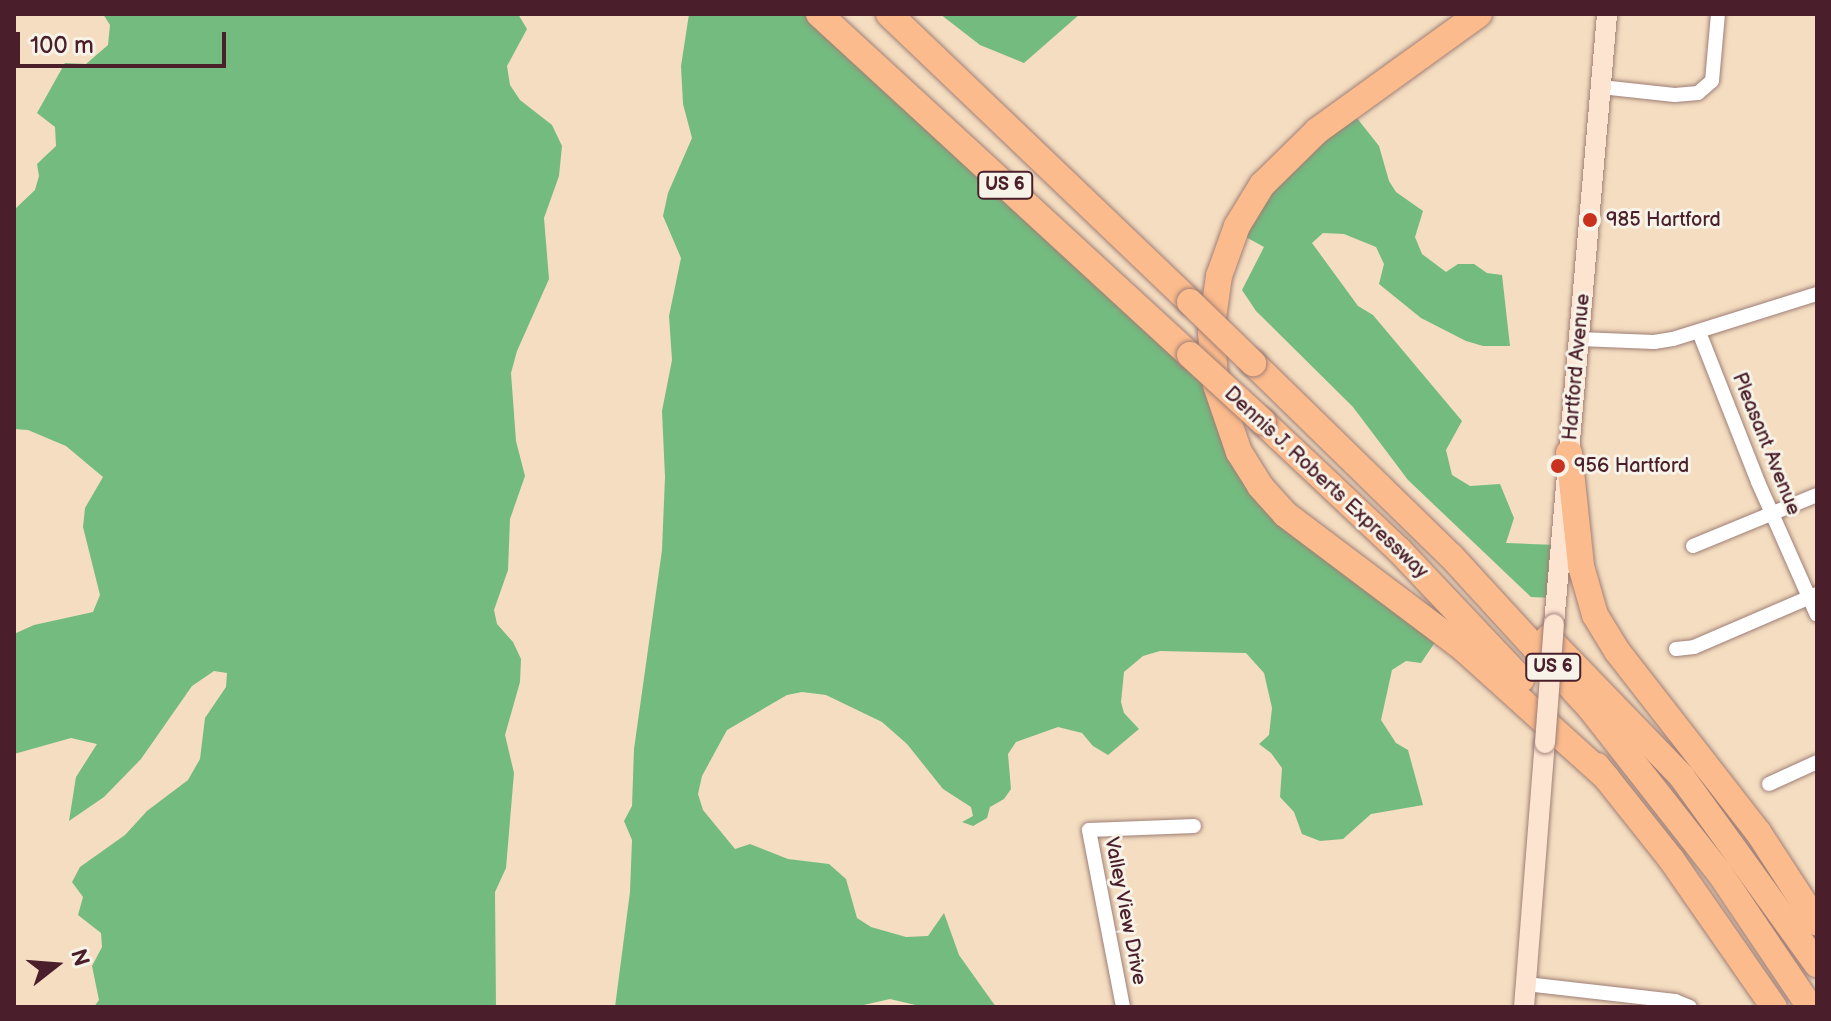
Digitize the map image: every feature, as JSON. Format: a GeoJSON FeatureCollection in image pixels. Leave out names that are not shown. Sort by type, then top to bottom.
{"type":"FeatureCollection","features":[{"type":"Feature","properties":{"kind":"highway","name":"Dennis J. Roberts Expressway"},"geometry":{"type":"LineString","coordinates":[[819,14],[1263,422],[1444,595],[1607,778],[1693,890],[1774,1007]]}},
{"type":"Feature","properties":{"kind":"highway","name":"Dennis J. Roberts Expressway"},"geometry":{"type":"LineString","coordinates":[[889,14],[1451,556],[1566,681],[1656,790],[1749,914],[1810,1007]]}},
{"type":"Feature","properties":{"kind":"highway"},"geometry":{"type":"LineString","coordinates":[[1479,14],[1317,131],[1262,185],[1237,226],[1219,276],[1211,332],[1216,385],[1239,452],[1260,486],[1285,514],[1463,648],[1607,778]]}},
{"type":"Feature","properties":{"kind":"highway"},"geometry":{"type":"LineString","coordinates":[[1569,453],[1581,566],[1595,615],[1617,651],[1758,832],[1817,923]]}},
{"type":"Feature","properties":{"kind":"highway"},"geometry":{"type":"LineString","coordinates":[[1451,556],[1546,636],[1663,755],[1708,810],[1817,964]]}},
{"type":"Feature","properties":{"kind":"main road","name":"Hartford Avenue"},"geometry":{"type":"LineString","coordinates":[[1524,1007],[1607,14]]}},
{"type":"Feature","properties":{"kind":"street"},"geometry":{"type":"LineString","coordinates":[[1601,87],[1675,95],[1698,93],[1712,81],[1718,14]]}},
{"type":"Feature","properties":{"kind":"street"},"geometry":{"type":"LineString","coordinates":[[1579,339],[1654,342],[1699,332],[1817,294]]}},
{"type":"Feature","properties":{"kind":"street","name":"Pleasant Avenue"},"geometry":{"type":"LineString","coordinates":[[1699,332],[1772,514],[1813,595],[1817,615]]}},
{"type":"Feature","properties":{"kind":"street"},"geometry":{"type":"LineString","coordinates":[[1693,546],[1817,495]]}},
{"type":"Feature","properties":{"kind":"street"},"geometry":{"type":"LineString","coordinates":[[1676,649],[1694,647],[1813,595]]}},
{"type":"Feature","properties":{"kind":"street"},"geometry":{"type":"LineString","coordinates":[[1769,784],[1817,762]]}},
{"type":"Feature","properties":{"kind":"street","name":"Valley View Drive"},"geometry":{"type":"LineString","coordinates":[[1123,1007],[1089,830],[1194,826]]}},
{"type":"Feature","properties":{"kind":"street"},"geometry":{"type":"LineString","coordinates":[[1526,984],[1675,1001],[1690,1007]]}},
{"type":"Feature","properties":{"kind":"green space"},"geometry":{"type":"Polygon","coordinates":[[[103,14],[518,14],[527,29],[507,66],[510,85],[520,100],[552,125],[562,146],[559,176],[544,218],[549,279],[517,351],[511,373],[516,441],[525,476],[510,519],[508,570],[494,610],[497,624],[513,642],[521,659],[520,682],[505,735],[514,773],[506,868],[495,892],[496,1007],[94,1007],[99,1000],[92,966],[102,947],[101,933],[78,915],[83,897],[72,882],[80,867],[125,835],[147,811],[188,780],[200,759],[205,718],[226,687],[227,673],[214,671],[192,686],[141,759],[104,797],[69,821],[76,777],[97,744],[71,738],[14,754],[14,634],[34,625],[93,612],[100,595],[83,527],[85,508],[103,477],[66,446],[28,430],[14,429],[14,210],[35,190],[39,176],[37,164],[56,146],[55,127],[37,113],[65,63],[86,64],[108,45],[110,25],[103,14]]]}},
{"type":"Feature","properties":{"kind":"green space"},"geometry":{"type":"Polygon","coordinates":[[[689,14],[812,14],[1208,378],[1231,450],[1440,635],[1421,663],[1406,661],[1392,670],[1381,720],[1396,743],[1408,750],[1423,805],[1371,814],[1343,839],[1320,841],[1302,834],[1294,812],[1280,797],[1282,768],[1271,753],[1259,744],[1269,735],[1272,708],[1264,673],[1246,653],[1160,651],[1143,656],[1124,672],[1121,702],[1124,713],[1139,729],[1108,755],[1093,746],[1082,733],[1058,727],[1016,742],[1008,754],[1011,789],[1004,799],[990,807],[987,818],[973,826],[962,822],[973,816],[971,807],[943,789],[907,744],[882,722],[826,695],[802,692],[787,695],[727,730],[702,776],[698,794],[703,810],[735,849],[750,844],[788,859],[829,864],[846,879],[857,918],[871,927],[906,937],[928,936],[944,913],[959,955],[996,1007],[924,1007],[890,999],[855,1007],[615,1007],[630,892],[632,840],[624,821],[632,806],[634,749],[662,550],[665,477],[662,411],[672,360],[669,316],[681,258],[663,216],[668,193],[692,138],[683,104],[681,66],[689,14]]]}},
{"type":"Feature","properties":{"kind":"green space"},"geometry":{"type":"Polygon","coordinates":[[[940,14],[1080,14],[1024,63],[980,45],[940,14]]]}},
{"type":"Feature","properties":{"kind":"green space"},"geometry":{"type":"Polygon","coordinates":[[[1349,108],[1379,146],[1389,181],[1396,192],[1423,211],[1415,237],[1422,254],[1446,272],[1458,264],[1474,264],[1487,273],[1502,275],[1510,346],[1483,346],[1466,341],[1421,318],[1379,284],[1384,264],[1376,247],[1344,234],[1323,233],[1312,243],[1358,306],[1373,315],[1462,421],[1446,450],[1452,475],[1470,486],[1500,484],[1514,518],[1506,543],[1556,545],[1553,598],[1531,597],[1408,480],[1353,407],[1256,311],[1242,290],[1264,247],[1235,231],[1349,108]]]}},
{"type":"Feature","properties":{"kind":"place","name":"985 Hartford"},"geometry":{"type":"Point","coordinates":[1590,220]}},
{"type":"Feature","properties":{"kind":"place","name":"956 Hartford"},"geometry":{"type":"Point","coordinates":[1558,466]}}]}
